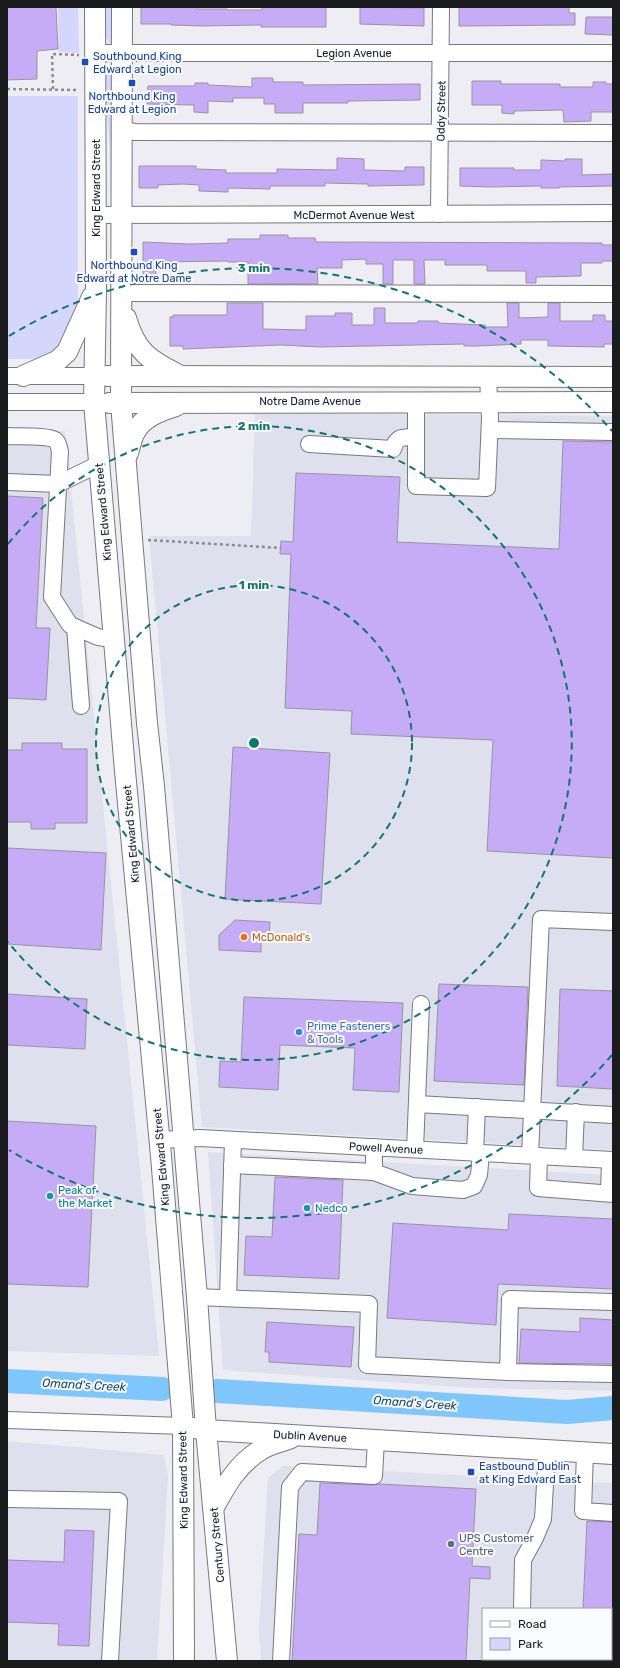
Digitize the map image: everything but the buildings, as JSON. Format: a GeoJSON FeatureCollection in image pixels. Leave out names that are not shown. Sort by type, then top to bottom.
{"type":"FeatureCollection","features":[{"type":"Feature","properties":{"kind":"main road","name":"King Edward Street"},"geometry":{"type":"LineString","coordinates":[[95,7],[87,54],[96,215],[94,402],[171,1278],[182,1426],[184,1661]]}},
{"type":"Feature","properties":{"kind":"main road"},"geometry":{"type":"LineString","coordinates":[[122,7],[121,403],[197,1297],[206,1430]]}},
{"type":"Feature","properties":{"kind":"main road"},"geometry":{"type":"LineString","coordinates":[[15,376],[57,361],[67,352],[96,290]]}},
{"type":"Feature","properties":{"kind":"main road"},"geometry":{"type":"LineString","coordinates":[[122,297],[129,329],[135,344],[157,364],[185,378]]}},
{"type":"Feature","properties":{"kind":"main road"},"geometry":{"type":"LineString","coordinates":[[94,376],[185,378],[613,377]]}},
{"type":"Feature","properties":{"kind":"main road"},"geometry":{"type":"LineString","coordinates":[[126,457],[135,432],[143,422],[160,411],[193,401]]}},
{"type":"Feature","properties":{"kind":"main road","name":"Notre Dame Avenue"},"geometry":{"type":"LineString","coordinates":[[94,402],[613,402]]}},
{"type":"Feature","properties":{"kind":"main road"},"geometry":{"type":"LineString","coordinates":[[144,974],[169,972]]}},
{"type":"Feature","properties":{"kind":"main road"},"geometry":{"type":"LineString","coordinates":[[171,1278],[195,1277]]}},
{"type":"Feature","properties":{"kind":"main road","name":"Dublin Avenue"},"geometry":{"type":"LineString","coordinates":[[182,1426],[206,1430],[613,1454]]}},
{"type":"Feature","properties":{"kind":"main road","name":"Century Street"},"geometry":{"type":"LineString","coordinates":[[206,1430],[227,1661]]}},
{"type":"Feature","properties":{"kind":"main road"},"geometry":{"type":"LineString","coordinates":[[214,1507],[227,1483],[240,1465],[260,1450],[296,1435]]}},
{"type":"Feature","properties":{"kind":"street","name":"Oddy Street"},"geometry":{"type":"LineString","coordinates":[[439,214],[442,53],[441,7]]}},
{"type":"Feature","properties":{"kind":"street","name":"Legion Avenue"},"geometry":{"type":"LineString","coordinates":[[87,54],[613,53]]}},
{"type":"Feature","properties":{"kind":"street"},"geometry":{"type":"LineString","coordinates":[[122,130],[143,132],[613,133]]}},
{"type":"Feature","properties":{"kind":"street","name":"McDermot Avenue West"},"geometry":{"type":"LineString","coordinates":[[96,215],[613,213]]}},
{"type":"Feature","properties":{"kind":"street"},"geometry":{"type":"LineString","coordinates":[[122,297],[613,294]]}},
{"type":"Feature","properties":{"kind":"street"},"geometry":{"type":"LineString","coordinates":[[15,376],[94,376]]}},
{"type":"Feature","properties":{"kind":"street"},"geometry":{"type":"LineString","coordinates":[[416,402],[416,486],[487,488],[490,430],[488,377]]}},
{"type":"Feature","properties":{"kind":"street","name":"Notre Dame Avenue"},"geometry":{"type":"LineString","coordinates":[[7,402],[94,402]]}},
{"type":"Feature","properties":{"kind":"street"},"geometry":{"type":"LineString","coordinates":[[490,430],[613,432]]}},
{"type":"Feature","properties":{"kind":"street"},"geometry":{"type":"LineString","coordinates":[[7,436],[54,439],[59,444],[60,452],[52,598],[70,625],[98,637],[114,640]]}},
{"type":"Feature","properties":{"kind":"street"},"geometry":{"type":"LineString","coordinates":[[310,444],[393,449],[395,441],[399,438],[416,437]]}},
{"type":"Feature","properties":{"kind":"street"},"geometry":{"type":"LineString","coordinates":[[7,482],[58,484],[99,464]]}},
{"type":"Feature","properties":{"kind":"street"},"geometry":{"type":"LineString","coordinates":[[75,626],[81,706]]}},
{"type":"Feature","properties":{"kind":"street"},"geometry":{"type":"LineString","coordinates":[[611,1160],[611,1194],[538,1188],[534,1156],[532,1110],[541,919],[613,922]]}},
{"type":"Feature","properties":{"kind":"street"},"geometry":{"type":"LineString","coordinates":[[415,1149],[421,1004]]}},
{"type":"Feature","properties":{"kind":"street"},"geometry":{"type":"LineString","coordinates":[[417,1104],[613,1114]]}},
{"type":"Feature","properties":{"kind":"street"},"geometry":{"type":"LineString","coordinates":[[232,1165],[374,1172],[412,1186],[463,1190],[474,1186],[479,1175],[477,1107]]}},
{"type":"Feature","properties":{"kind":"street"},"geometry":{"type":"LineString","coordinates":[[574,1158],[576,1112]]}},
{"type":"Feature","properties":{"kind":"street","name":"Powell Avenue"},"geometry":{"type":"LineString","coordinates":[[159,1140],[183,1138],[233,1140],[611,1160]]}},
{"type":"Feature","properties":{"kind":"street"},"geometry":{"type":"LineString","coordinates":[[228,1297],[233,1140]]}},
{"type":"Feature","properties":{"kind":"street"},"geometry":{"type":"LineString","coordinates":[[298,1168],[300,1143]]}},
{"type":"Feature","properties":{"kind":"street"},"geometry":{"type":"LineString","coordinates":[[374,1147],[374,1172]]}},
{"type":"Feature","properties":{"kind":"street"},"geometry":{"type":"LineString","coordinates":[[197,1297],[228,1297],[369,1304],[368,1365],[508,1372],[613,1374]]}},
{"type":"Feature","properties":{"kind":"street"},"geometry":{"type":"LineString","coordinates":[[508,1372],[510,1299],[613,1302]]}},
{"type":"Feature","properties":{"kind":"street","name":"Dublin Avenue"},"geometry":{"type":"LineString","coordinates":[[7,1420],[182,1426]]}},
{"type":"Feature","properties":{"kind":"street"},"geometry":{"type":"LineString","coordinates":[[281,1661],[290,1487],[302,1472],[374,1476],[376,1440]]}},
{"type":"Feature","properties":{"kind":"street"},"geometry":{"type":"LineString","coordinates":[[522,1608],[523,1560],[543,1519],[547,1450]]}},
{"type":"Feature","properties":{"kind":"street"},"geometry":{"type":"LineString","coordinates":[[585,1452],[583,1511],[613,1512]]}},
{"type":"Feature","properties":{"kind":"street"},"geometry":{"type":"LineString","coordinates":[[7,1499],[119,1502],[110,1661]]}},
{"type":"Feature","properties":{"kind":"path"},"geometry":{"type":"LineString","coordinates":[[53,89],[52,54],[87,54]]}},
{"type":"Feature","properties":{"kind":"path"},"geometry":{"type":"LineString","coordinates":[[7,89],[77,90]]}},
{"type":"Feature","properties":{"kind":"path"},"geometry":{"type":"LineString","coordinates":[[148,540],[281,548]]}},
{"type":"Feature","properties":{"kind":"shaded area"},"geometry":{"type":"Polygon","coordinates":[[[255,413],[613,416],[613,1150],[202,1127],[149,536],[251,536],[255,413]]]}},
{"type":"Feature","properties":{"kind":"shaded area"},"geometry":{"type":"Polygon","coordinates":[[[7,431],[65,431],[159,1356],[7,1351],[7,431]]]}},
{"type":"Feature","properties":{"kind":"shaded area"},"geometry":{"type":"Polygon","coordinates":[[[208,1152],[613,1175],[613,1391],[472,1388],[223,1370],[208,1152]]]}},
{"type":"Feature","properties":{"kind":"shaded area"},"geometry":{"type":"Polygon","coordinates":[[[7,1441],[164,1455],[168,1477],[157,1661],[7,1661],[7,1441]]]}},
{"type":"Feature","properties":{"kind":"shaded area"},"geometry":{"type":"Polygon","coordinates":[[[283,1466],[613,1483],[613,1661],[261,1661],[259,1630],[268,1478],[283,1466]]]}},
{"type":"Feature","properties":{"kind":"green space"},"geometry":{"type":"Polygon","coordinates":[[[58,7],[78,7],[79,53],[59,52],[58,7]]]}},
{"type":"Feature","properties":{"kind":"green space"},"geometry":{"type":"Polygon","coordinates":[[[104,7],[115,7],[113,46],[109,43],[105,34],[104,7]]]}},
{"type":"Feature","properties":{"kind":"green space"},"geometry":{"type":"Polygon","coordinates":[[[110,65],[113,65],[112,201],[110,149],[104,82],[105,74],[110,65]]]}},
{"type":"Feature","properties":{"kind":"green space"},"geometry":{"type":"Polygon","coordinates":[[[7,96],[78,96],[78,347],[65,359],[7,359],[7,96]]]}},
{"type":"Feature","properties":{"kind":"waterway","name":"Omand's Creek"},"geometry":{"type":"LineString","coordinates":[[7,1381],[162,1389]]}},
{"type":"Feature","properties":{"kind":"waterway","name":"Omand's Creek"},"geometry":{"type":"LineString","coordinates":[[217,1391],[567,1412],[613,1408]]}},
{"type":"Feature","properties":{"kind":"place","name":"Southbound King Edward at Legion"},"geometry":{"type":"Point","coordinates":[85,62]}},
{"type":"Feature","properties":{"kind":"place","name":"Northbound King Edward at Legion"},"geometry":{"type":"Point","coordinates":[132,83]}},
{"type":"Feature","properties":{"kind":"place","name":"Northbound King Edward at Notre Dame"},"geometry":{"type":"Point","coordinates":[134,252]}},
{"type":"Feature","properties":{"kind":"place","name":"McDonald's"},"geometry":{"type":"Point","coordinates":[244,937]}},
{"type":"Feature","properties":{"kind":"place","name":"Prime Fasteners & Tools"},"geometry":{"type":"Point","coordinates":[299,1032]}},
{"type":"Feature","properties":{"kind":"place","name":"Peak of the Market"},"geometry":{"type":"Point","coordinates":[50,1196]}},
{"type":"Feature","properties":{"kind":"place","name":"Nedco"},"geometry":{"type":"Point","coordinates":[307,1208]}},
{"type":"Feature","properties":{"kind":"place","name":"Eastbound Dublin at King Edward East"},"geometry":{"type":"Point","coordinates":[471,1472]}},
{"type":"Feature","properties":{"kind":"place","name":"UPS Customer Centre"},"geometry":{"type":"Point","coordinates":[451,1544]}}]}
